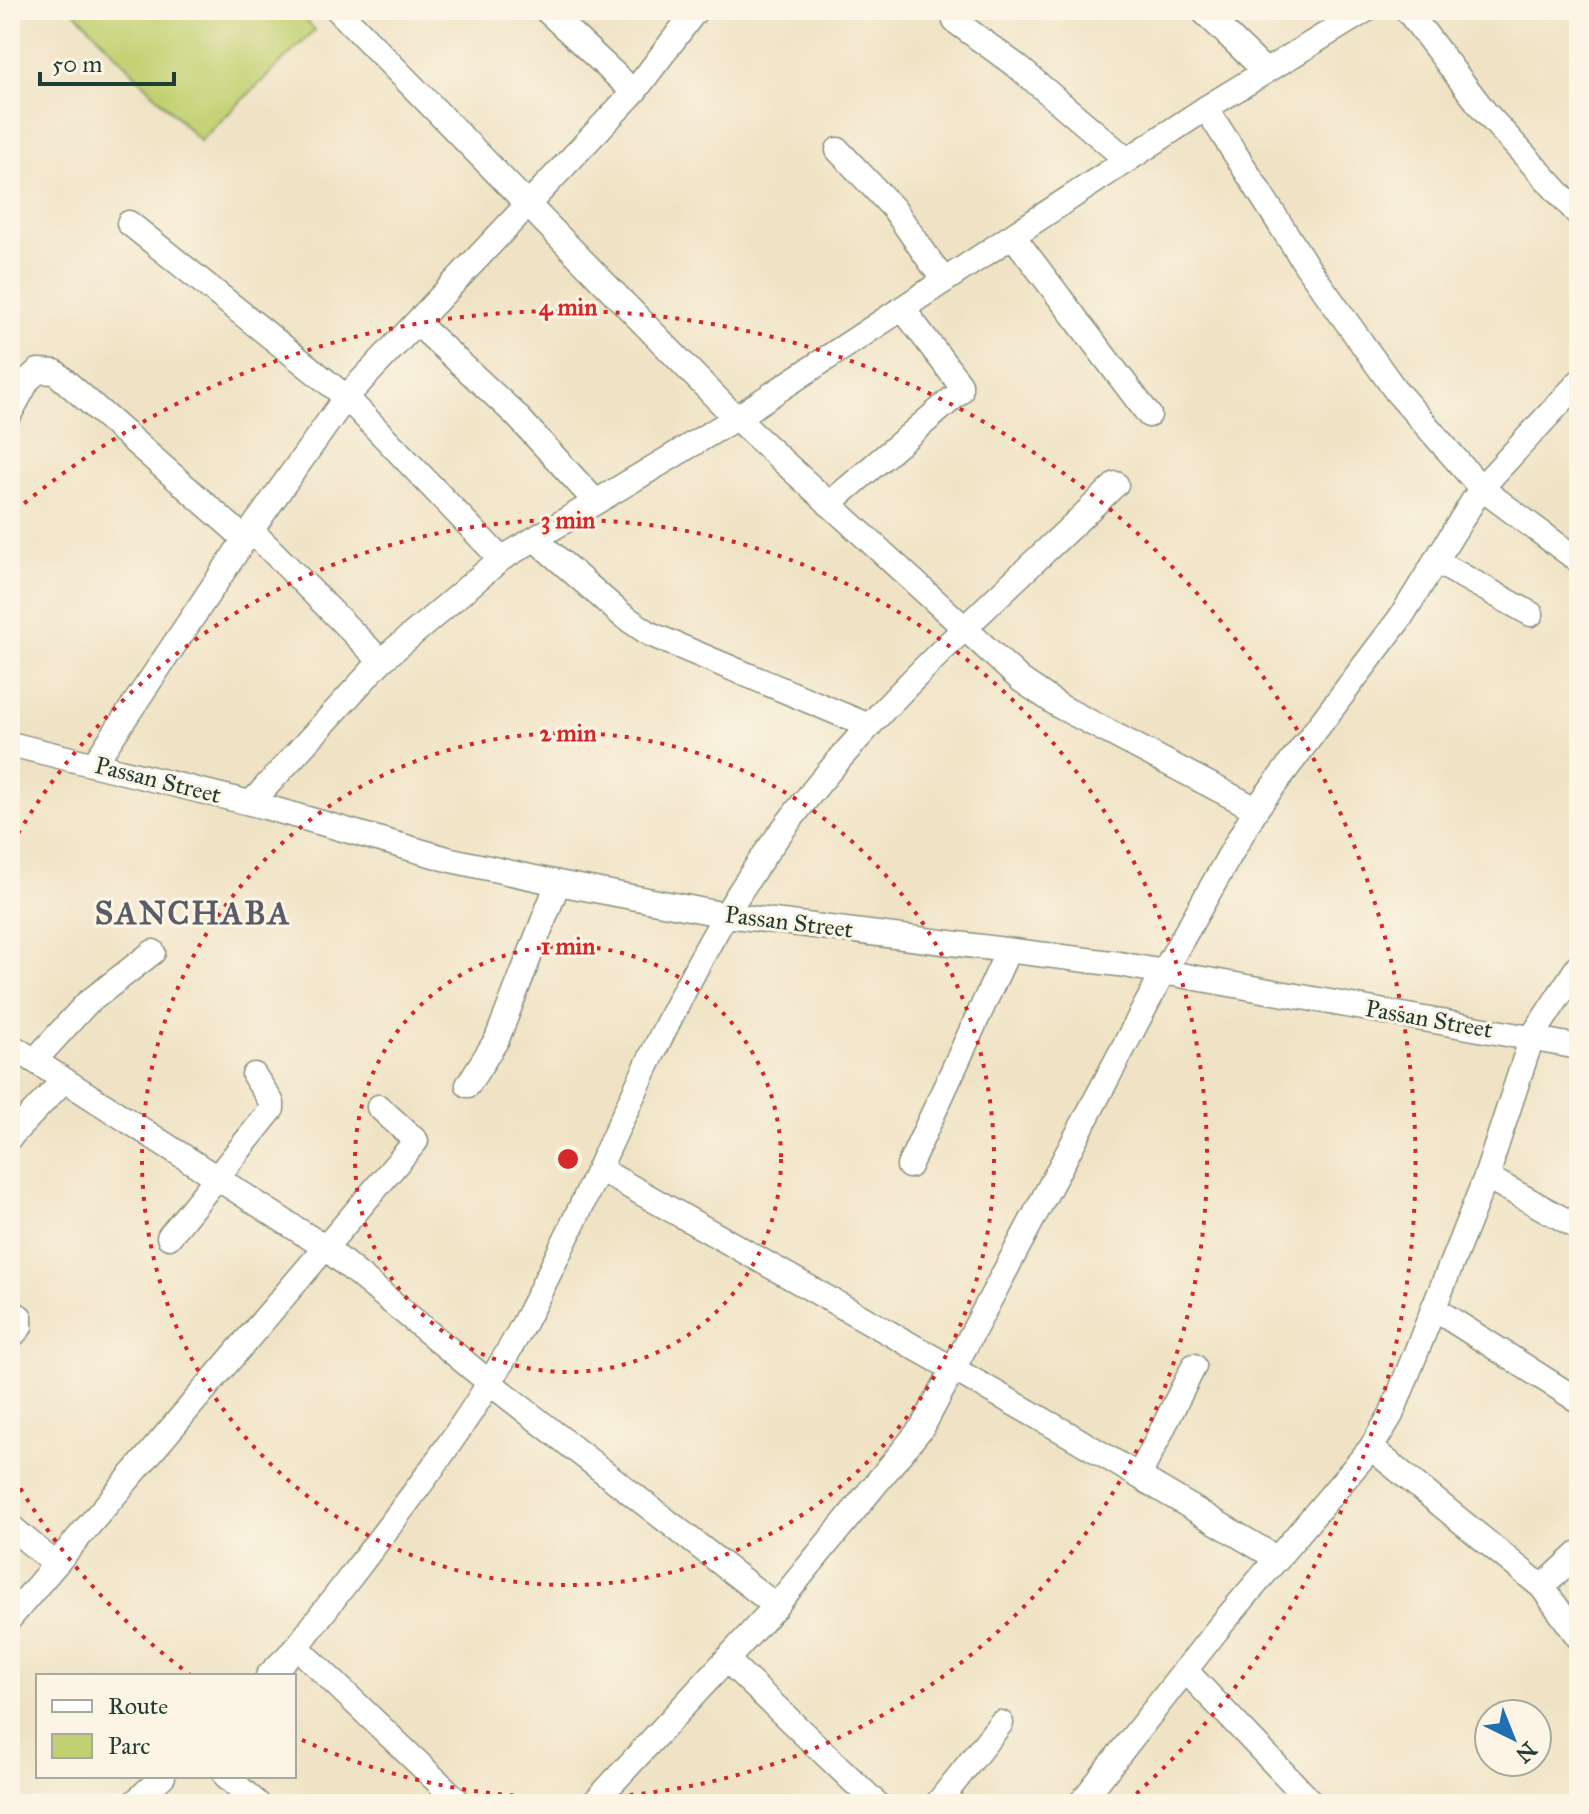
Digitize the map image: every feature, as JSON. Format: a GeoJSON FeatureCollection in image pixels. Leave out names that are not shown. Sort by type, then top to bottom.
{"type":"FeatureCollection","features":[{"type":"Feature","properties":{"kind":"street"},"geometry":{"type":"LineString","coordinates":[[338,10],[736,418],[1021,680],[1061,707],[1256,809]]}},
{"type":"Feature","properties":{"kind":"street"},"geometry":{"type":"LineString","coordinates":[[546,10],[634,92]]}},
{"type":"Feature","properties":{"kind":"street"},"geometry":{"type":"LineString","coordinates":[[94,764],[248,535],[346,397],[634,92],[696,10]]}},
{"type":"Feature","properties":{"kind":"street"},"geometry":{"type":"LineString","coordinates":[[1202,10],[1265,71]]}},
{"type":"Feature","properties":{"kind":"street"},"geometry":{"type":"LineString","coordinates":[[251,803],[381,661],[501,559],[736,418],[1206,108],[1366,10]]}},
{"type":"Feature","properties":{"kind":"street"},"geometry":{"type":"LineString","coordinates":[[1407,10],[1485,112],[1579,215]]}},
{"type":"Feature","properties":{"kind":"street"},"geometry":{"type":"LineString","coordinates":[[955,21],[1018,67],[1127,160]]}},
{"type":"Feature","properties":{"kind":"street"},"geometry":{"type":"LineString","coordinates":[[1206,108],[1306,265],[1396,391],[1481,488],[1579,561]]}},
{"type":"Feature","properties":{"kind":"street"},"geometry":{"type":"LineString","coordinates":[[838,150],[894,209],[944,281]]}},
{"type":"Feature","properties":{"kind":"street"},"geometry":{"type":"LineString","coordinates":[[129,223],[346,397],[501,559]]}},
{"type":"Feature","properties":{"kind":"street"},"geometry":{"type":"LineString","coordinates":[[1013,236],[1149,415]]}},
{"type":"Feature","properties":{"kind":"street"},"geometry":{"type":"LineString","coordinates":[[829,504],[960,392],[960,384],[903,309]]}},
{"type":"Feature","properties":{"kind":"street"},"geometry":{"type":"LineString","coordinates":[[417,323],[515,414],[595,501]]}},
{"type":"Feature","properties":{"kind":"street"},"geometry":{"type":"LineString","coordinates":[[10,413],[28,380],[38,371],[55,372],[248,535],[381,661]]}},
{"type":"Feature","properties":{"kind":"street"},"geometry":{"type":"LineString","coordinates":[[593,1804],[728,1661],[923,1426],[1164,971],[1256,809],[1401,617],[1481,488],[1579,382]]}},
{"type":"Feature","properties":{"kind":"street"},"geometry":{"type":"LineString","coordinates":[[270,1674],[297,1647],[472,1413],[524,1323],[726,915],[794,815],[869,726],[1116,484]]}},
{"type":"Feature","properties":{"kind":"street"},"geometry":{"type":"LineString","coordinates":[[535,539],[622,615],[650,634],[869,726]]}},
{"type":"Feature","properties":{"kind":"street"},"geometry":{"type":"LineString","coordinates":[[1435,561],[1531,614]]}},
{"type":"Feature","properties":{"kind":"street","name":"Passan Street"},"geometry":{"type":"LineString","coordinates":[[10,744],[251,803],[451,860],[558,883],[726,915],[982,944],[1008,951],[1164,971],[1579,1047]]}},
{"type":"Feature","properties":{"kind":"street"},"geometry":{"type":"LineString","coordinates":[[468,1085],[497,1039],[558,883]]}},
{"type":"Feature","properties":{"kind":"street"},"geometry":{"type":"LineString","coordinates":[[909,1166],[1008,951]]}},
{"type":"Feature","properties":{"kind":"street"},"geometry":{"type":"LineString","coordinates":[[35,1060],[86,1004],[153,952]]}},
{"type":"Feature","properties":{"kind":"street"},"geometry":{"type":"LineString","coordinates":[[1579,965],[1532,1037],[1487,1177],[1579,1228]]}},
{"type":"Feature","properties":{"kind":"street"},"geometry":{"type":"LineString","coordinates":[[10,1045],[326,1248],[490,1383],[776,1606]]}},
{"type":"Feature","properties":{"kind":"street"},"geometry":{"type":"LineString","coordinates":[[1080,1804],[1185,1670],[1371,1448],[1391,1415],[1486,1177],[1523,1065]]}},
{"type":"Feature","properties":{"kind":"street"},"geometry":{"type":"LineString","coordinates":[[169,1237],[272,1109],[272,1103],[254,1075]]}},
{"type":"Feature","properties":{"kind":"street"},"geometry":{"type":"LineString","coordinates":[[10,1137],[64,1080]]}},
{"type":"Feature","properties":{"kind":"street"},"geometry":{"type":"LineString","coordinates":[[10,1618],[416,1141],[379,1107]]}},
{"type":"Feature","properties":{"kind":"street"},"geometry":{"type":"LineString","coordinates":[[599,1169],[1139,1476],[1278,1559]]}},
{"type":"Feature","properties":{"kind":"street"},"geometry":{"type":"LineString","coordinates":[[1433,1308],[1579,1401]]}},
{"type":"Feature","properties":{"kind":"street"},"geometry":{"type":"LineString","coordinates":[[10,1310],[20,1317],[20,1327],[10,1338]]}},
{"type":"Feature","properties":{"kind":"street"},"geometry":{"type":"LineString","coordinates":[[1139,1476],[1194,1366]]}},
{"type":"Feature","properties":{"kind":"street"},"geometry":{"type":"LineString","coordinates":[[1371,1448],[1542,1587],[1579,1638]]}},
{"type":"Feature","properties":{"kind":"street"},"geometry":{"type":"LineString","coordinates":[[10,1526],[55,1564]]}},
{"type":"Feature","properties":{"kind":"street"},"geometry":{"type":"LineString","coordinates":[[1542,1587],[1579,1553]]}},
{"type":"Feature","properties":{"kind":"street"},"geometry":{"type":"LineString","coordinates":[[297,1647],[461,1804]]}},
{"type":"Feature","properties":{"kind":"street"},"geometry":{"type":"LineString","coordinates":[[728,1661],[877,1804]]}},
{"type":"Feature","properties":{"kind":"street"},"geometry":{"type":"LineString","coordinates":[[1185,1670],[1313,1804]]}},
{"type":"Feature","properties":{"kind":"street"},"geometry":{"type":"LineString","coordinates":[[937,1804],[1001,1723]]}},
{"type":"Feature","properties":{"kind":"street"},"geometry":{"type":"LineString","coordinates":[[133,1804],[161,1778]]}},
{"type":"Feature","properties":{"kind":"street"},"geometry":{"type":"LineString","coordinates":[[228,1778],[258,1804]]}},
{"type":"Feature","properties":{"kind":"green space"},"geometry":{"type":"Polygon","coordinates":[[[73,10],[296,10],[315,30],[200,141],[73,10]]]}},
{"type":"Feature","properties":{"kind":"district","name":"SANCHABA"},"geometry":{"type":"Point","coordinates":[193,913]}}]}
